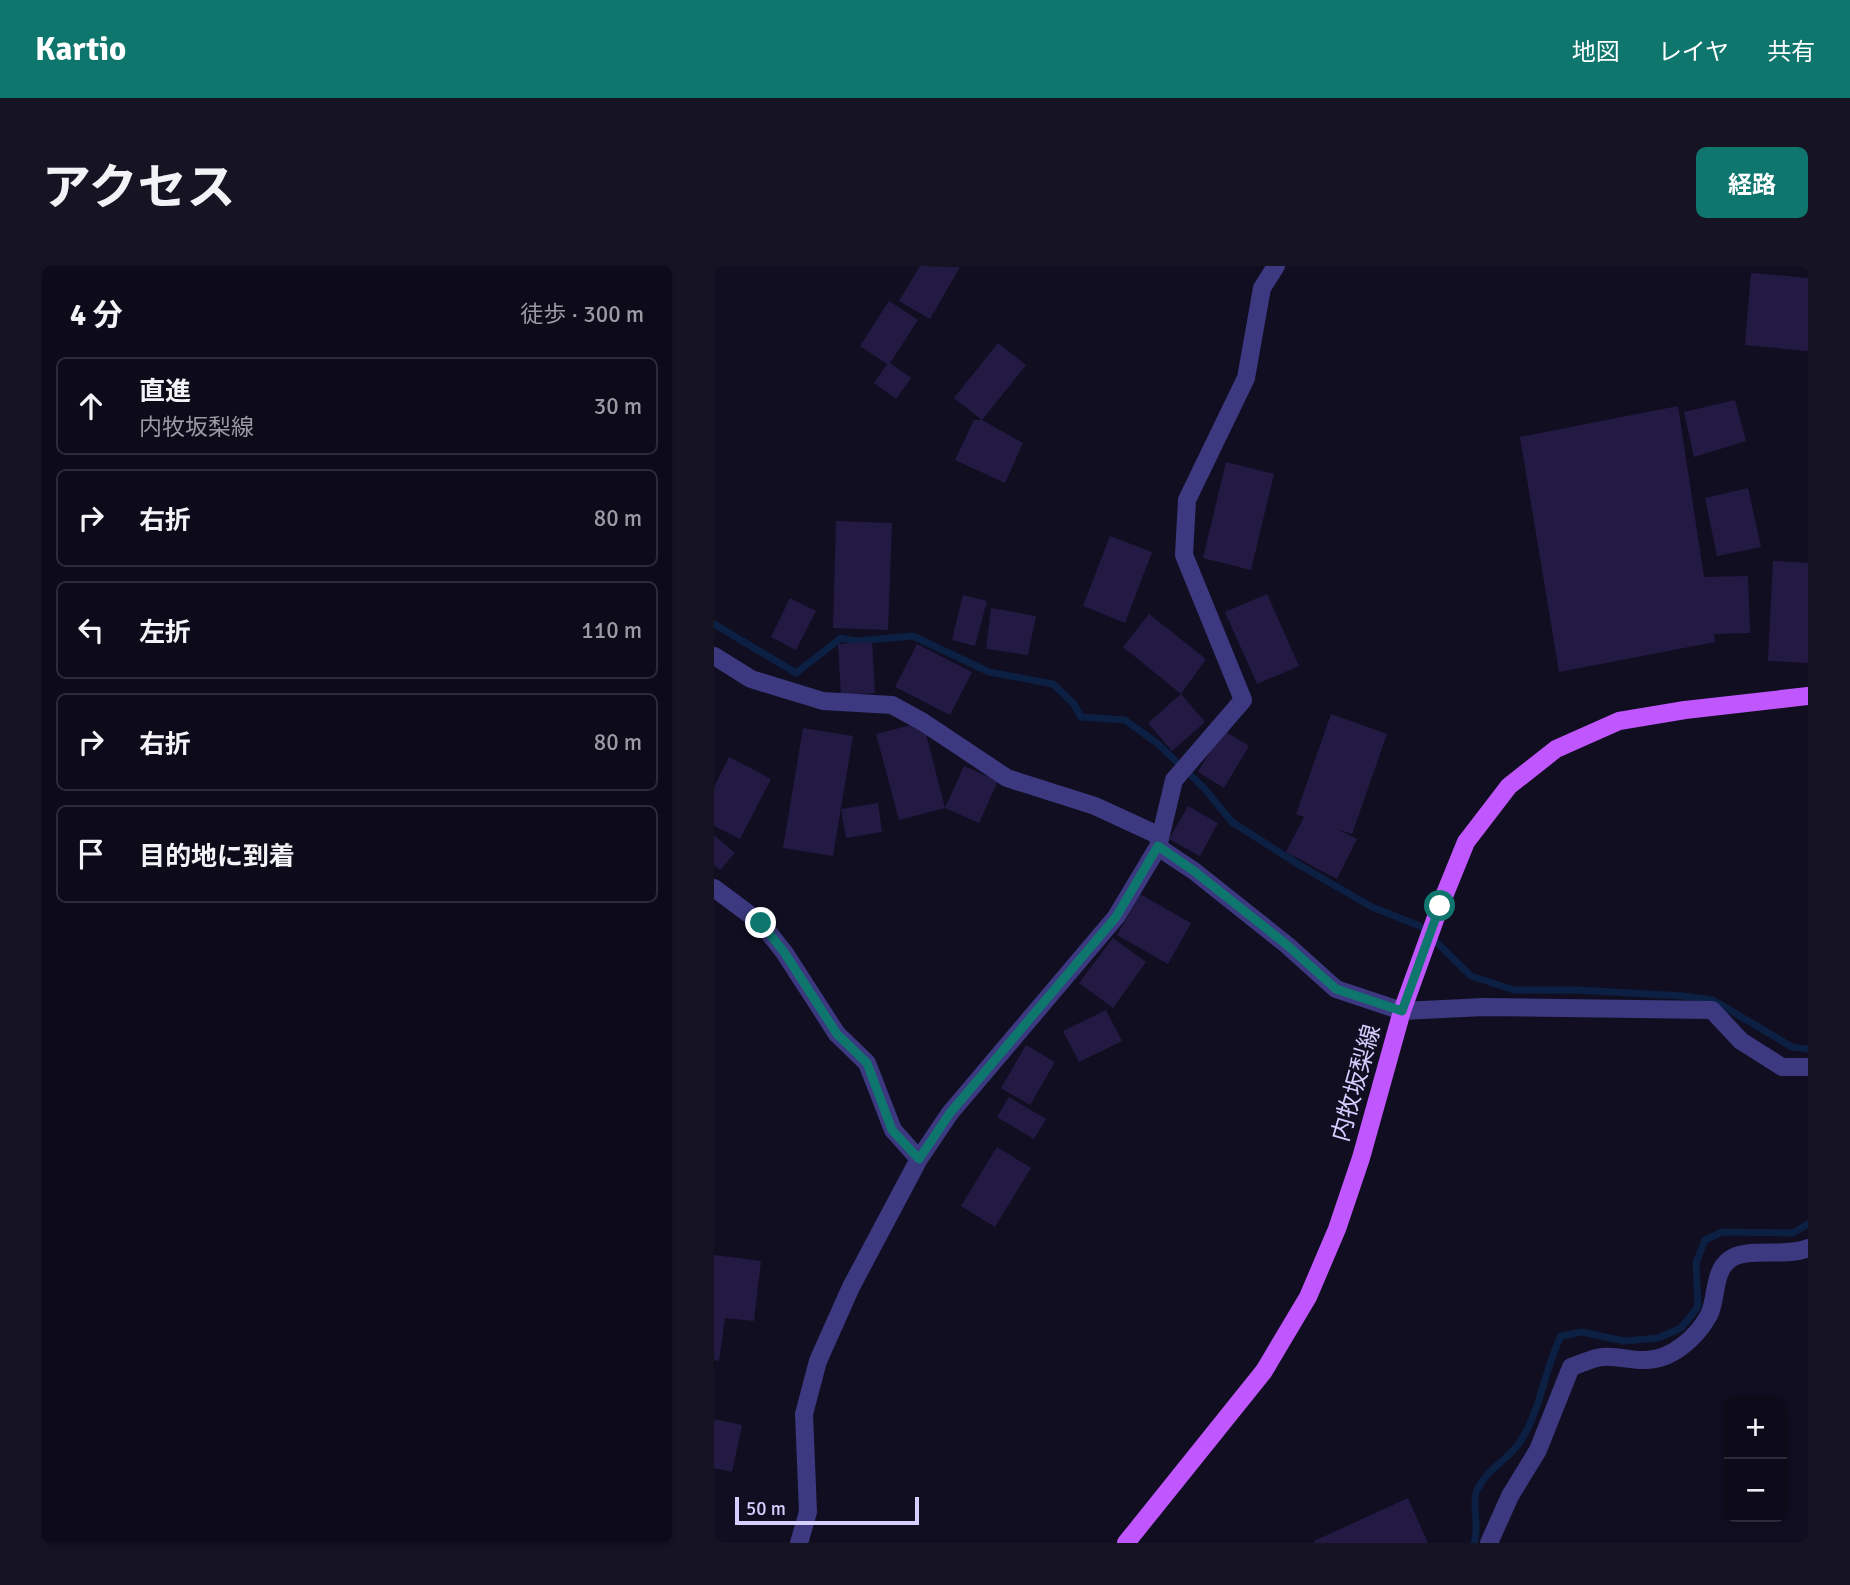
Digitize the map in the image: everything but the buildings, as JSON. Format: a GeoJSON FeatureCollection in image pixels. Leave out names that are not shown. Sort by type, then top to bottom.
{"type":"FeatureCollection","features":[{"type":"Feature","properties":{"kind":"main road","name":"内牧坂梨線"},"geometry":{"type":"LineString","coordinates":[[1126,1543],[1264,1371],[1308,1297],[1361,1158],[1402,1011],[1440,906],[1466,842],[1509,786],[1556,749],[1619,721],[1685,710],[1808,696]]}},
{"type":"Feature","properties":{"kind":"street"},"geometry":{"type":"LineString","coordinates":[[799,1543],[808,1512],[804,1414],[818,1361],[851,1287],[919,1159],[950,1113],[1116,917],[1159,841],[1174,780],[1243,700],[1184,555],[1186,500],[1246,378],[1262,288],[1276,266]]}},
{"type":"Feature","properties":{"kind":"street"},"geometry":{"type":"LineString","coordinates":[[714,656],[751,679],[823,701],[892,705],[923,722],[1007,778],[1095,806],[1159,841],[1287,945],[1336,989],[1402,1011],[1484,1007],[1712,1010],[1741,1041],[1782,1067],[1808,1067]]}},
{"type":"Feature","properties":{"kind":"street"},"geometry":{"type":"LineString","coordinates":[[714,888],[761,923],[784,952],[837,1034],[867,1063],[892,1130],[919,1159]]}},
{"type":"Feature","properties":{"kind":"street"},"geometry":{"type":"LineString","coordinates":[[1489,1543],[1510,1496],[1538,1450],[1571,1367],[1603,1357],[1648,1361],[1677,1350],[1699,1332],[1713,1307],[1720,1271],[1730,1259],[1757,1253],[1799,1252],[1808,1248]]}},
{"type":"Feature","properties":{"kind":"waterway"},"geometry":{"type":"LineString","coordinates":[[714,624],[796,673],[841,638],[855,641],[913,636],[989,672],[1053,684],[1074,704],[1081,717],[1125,720],[1158,744],[1204,788],[1232,822],[1372,907],[1420,926],[1471,976],[1514,990],[1578,990],[1713,1000],[1792,1047],[1808,1049]]}},
{"type":"Feature","properties":{"kind":"waterway"},"geometry":{"type":"LineString","coordinates":[[1474,1543],[1477,1490],[1486,1476],[1515,1448],[1527,1430],[1561,1336],[1582,1332],[1624,1341],[1658,1338],[1681,1328],[1698,1307],[1696,1263],[1705,1240],[1722,1232],[1793,1233],[1808,1224]]}},
{"type":"Feature","properties":{"kind":"route"},"geometry":{"type":"LineString","coordinates":[[761,923],[784,952],[837,1034],[867,1063],[892,1130],[919,1159],[950,1113],[1116,917],[1158,846],[1287,945],[1336,989],[1402,1011],[1440,906]]}}]}
